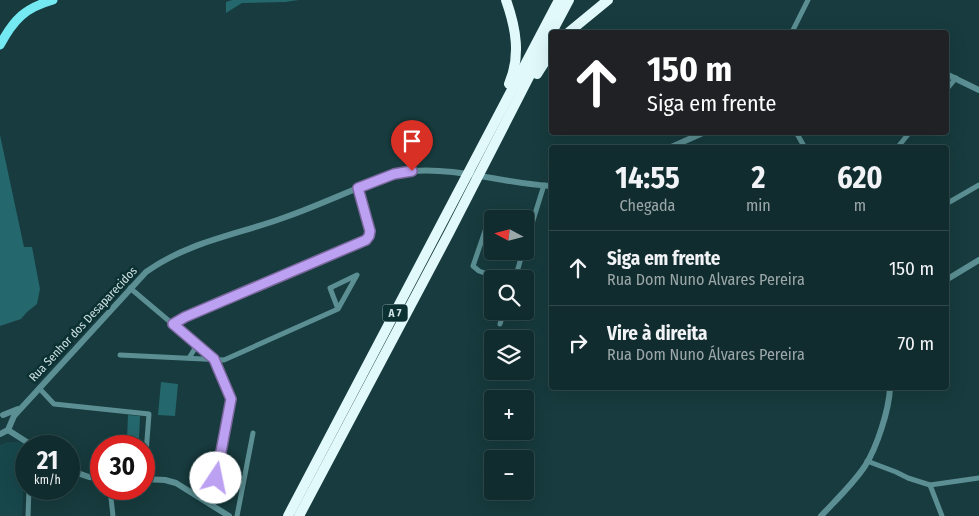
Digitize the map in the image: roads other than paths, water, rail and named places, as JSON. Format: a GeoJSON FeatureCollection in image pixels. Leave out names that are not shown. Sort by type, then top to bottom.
{"type":"FeatureCollection","features":[{"type":"Feature","properties":{"kind":"highway","name":"A 7"},"geometry":{"type":"LineString","coordinates":[[501,111],[503,98],[515,66],[516,53],[514,26],[506,0]]}},
{"type":"Feature","properties":{"kind":"highway","name":"A 7"},"geometry":{"type":"LineString","coordinates":[[288,516],[559,0]]}},
{"type":"Feature","properties":{"kind":"highway","name":"A 7"},"geometry":{"type":"LineString","coordinates":[[554,30],[569,0]]}},
{"type":"Feature","properties":{"kind":"highway"},"geometry":{"type":"LineString","coordinates":[[571,30],[608,0]]}},
{"type":"Feature","properties":{"kind":"highway","name":"A 7"},"geometry":{"type":"LineString","coordinates":[[299,516],[449,234],[549,39]]}},
{"type":"Feature","properties":{"kind":"highway"},"geometry":{"type":"LineString","coordinates":[[522,91],[527,89],[549,55]]}},
{"type":"Feature","properties":{"kind":"main road"},"geometry":{"type":"LineString","coordinates":[[0,45],[12,25],[22,14],[36,5],[53,0]]}},
{"type":"Feature","properties":{"kind":"street"},"geometry":{"type":"LineString","coordinates":[[793,30],[808,0]]}},
{"type":"Feature","properties":{"kind":"street"},"geometry":{"type":"LineString","coordinates":[[949,75],[979,90]]}},
{"type":"Feature","properties":{"kind":"street"},"geometry":{"type":"LineString","coordinates":[[949,86],[956,78]]}},
{"type":"Feature","properties":{"kind":"street"},"geometry":{"type":"LineString","coordinates":[[676,145],[698,135]]}},
{"type":"Feature","properties":{"kind":"street"},"geometry":{"type":"LineString","coordinates":[[899,145],[908,135]]}},
{"type":"Feature","properties":{"kind":"street","name":"Rua Senhor dos Desaparecidos"},"geometry":{"type":"LineString","coordinates":[[9,427],[14,416],[146,272],[160,262],[201,242],[284,218],[402,172],[424,170],[548,185]]}},
{"type":"Feature","properties":{"kind":"street"},"geometry":{"type":"LineString","coordinates":[[534,218],[548,185]]}},
{"type":"Feature","properties":{"kind":"street"},"geometry":{"type":"LineString","coordinates":[[949,202],[979,185]]}},
{"type":"Feature","properties":{"kind":"street"},"geometry":{"type":"LineString","coordinates":[[173,324],[185,317],[366,240],[370,231],[358,188]]}},
{"type":"Feature","properties":{"kind":"street"},"geometry":{"type":"LineString","coordinates":[[484,234],[473,266],[484,273]]}},
{"type":"Feature","properties":{"kind":"street"},"geometry":{"type":"LineString","coordinates":[[949,278],[979,260]]}},
{"type":"Feature","properties":{"kind":"street"},"geometry":{"type":"LineString","coordinates":[[120,355],[224,360],[338,309],[357,276],[330,288],[338,309]]}},
{"type":"Feature","properties":{"kind":"street"},"geometry":{"type":"LineString","coordinates":[[130,288],[214,359],[231,399],[211,505]]}},
{"type":"Feature","properties":{"kind":"street"},"geometry":{"type":"LineString","coordinates":[[500,324],[501,320]]}},
{"type":"Feature","properties":{"kind":"street"},"geometry":{"type":"LineString","coordinates":[[189,358],[194,350],[195,343]]}},
{"type":"Feature","properties":{"kind":"street"},"geometry":{"type":"LineString","coordinates":[[39,388],[54,404],[149,414],[147,435]]}},
{"type":"Feature","properties":{"kind":"street"},"geometry":{"type":"LineString","coordinates":[[821,516],[843,493],[867,461],[885,421],[890,390]]}},
{"type":"Feature","properties":{"kind":"street","name":"Rua Senhor dos Desaparecidos"},"geometry":{"type":"LineString","coordinates":[[2,415],[24,406]]}},
{"type":"Feature","properties":{"kind":"street"},"geometry":{"type":"LineString","coordinates":[[2,415],[7,417],[9,427],[19,435]]}},
{"type":"Feature","properties":{"kind":"street"},"geometry":{"type":"LineString","coordinates":[[0,434],[9,427]]}},
{"type":"Feature","properties":{"kind":"street"},"geometry":{"type":"LineString","coordinates":[[237,516],[254,432]]}},
{"type":"Feature","properties":{"kind":"street"},"geometry":{"type":"LineString","coordinates":[[867,461],[930,485],[979,478]]}},
{"type":"Feature","properties":{"kind":"street"},"geometry":{"type":"LineString","coordinates":[[155,480],[176,483],[229,516]]}},
{"type":"Feature","properties":{"kind":"street"},"geometry":{"type":"LineString","coordinates":[[930,485],[942,516]]}},
{"type":"Feature","properties":{"kind":"street"},"geometry":{"type":"LineString","coordinates":[[28,516],[29,500]]}},
{"type":"Feature","properties":{"kind":"street"},"geometry":{"type":"LineString","coordinates":[[111,500],[113,516]]}}]}
